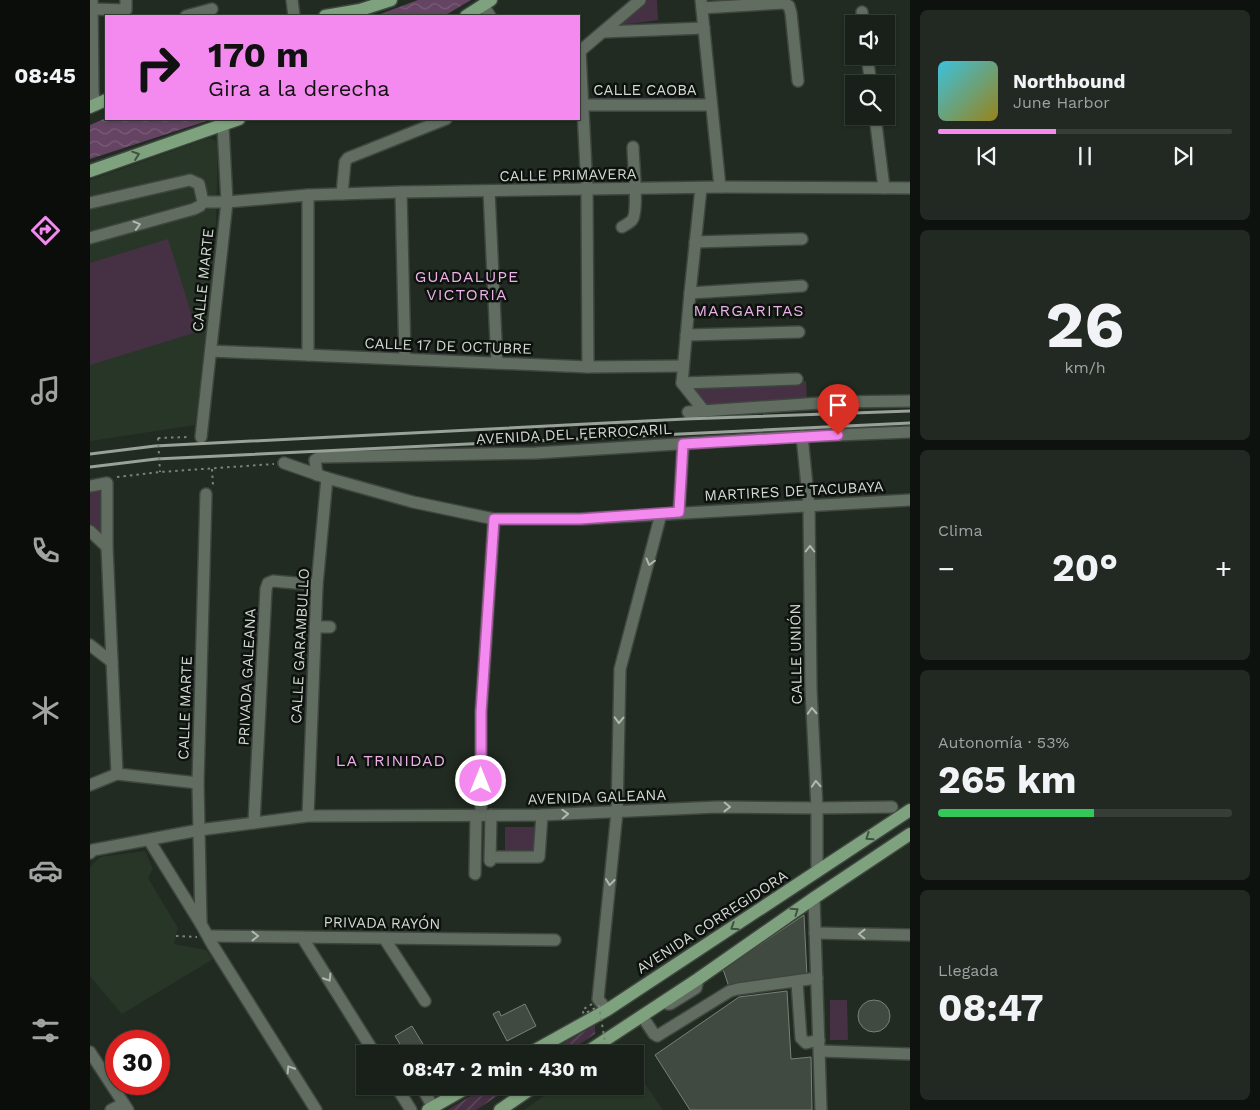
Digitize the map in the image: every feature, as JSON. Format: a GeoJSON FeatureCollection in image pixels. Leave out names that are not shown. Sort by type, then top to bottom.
{"type":"FeatureCollection","features":[{"type":"Feature","properties":{"kind":"main road"},"geometry":{"type":"LineString","coordinates":[[331,15],[360,10],[391,0]]}},
{"type":"Feature","properties":{"kind":"main road"},"geometry":{"type":"LineString","coordinates":[[468,15],[488,7]]}},
{"type":"Feature","properties":{"kind":"main road"},"geometry":{"type":"LineString","coordinates":[[90,171],[224,122]]}},
{"type":"Feature","properties":{"kind":"main road","name":"AVENIDA CORREGIDORA"},"geometry":{"type":"LineString","coordinates":[[544,1045],[607,1010],[910,810]]}},
{"type":"Feature","properties":{"kind":"main road"},"geometry":{"type":"LineString","coordinates":[[598,1045],[910,834]]}},
{"type":"Feature","properties":{"kind":"main road"},"geometry":{"type":"LineString","coordinates":[[430,1109],[454,1095]]}},
{"type":"Feature","properties":{"kind":"main road"},"geometry":{"type":"LineString","coordinates":[[500,1110],[522,1095]]}},
{"type":"Feature","properties":{"kind":"street"},"geometry":{"type":"LineString","coordinates":[[292,0],[294,15]]}},
{"type":"Feature","properties":{"kind":"street"},"geometry":{"type":"LineString","coordinates":[[588,367],[587,189],[581,105],[580,52],[640,0]]}},
{"type":"Feature","properties":{"kind":"street"},"geometry":{"type":"LineString","coordinates":[[720,187],[701,4],[784,3],[789,6],[798,81]]}},
{"type":"Feature","properties":{"kind":"street"},"geometry":{"type":"LineString","coordinates":[[97,104],[93,93],[92,4],[126,9]]}},
{"type":"Feature","properties":{"kind":"street"},"geometry":{"type":"LineString","coordinates":[[189,15],[212,8]]}},
{"type":"Feature","properties":{"kind":"street"},"geometry":{"type":"LineString","coordinates":[[603,32],[704,28]]}},
{"type":"Feature","properties":{"kind":"street","name":"CALLE CAOBA"},"geometry":{"type":"LineString","coordinates":[[581,105],[711,105]]}},
{"type":"Feature","properties":{"kind":"street"},"geometry":{"type":"LineString","coordinates":[[342,194],[345,162],[348,158],[443,120]]}},
{"type":"Feature","properties":{"kind":"street","name":"CALLE MARTE"},"geometry":{"type":"LineString","coordinates":[[197,437],[211,351],[227,202],[224,122]]}},
{"type":"Feature","properties":{"kind":"street"},"geometry":{"type":"LineString","coordinates":[[876,125],[884,188]]}},
{"type":"Feature","properties":{"kind":"street"},"geometry":{"type":"LineString","coordinates":[[622,227],[632,220],[634,214],[633,147]]}},
{"type":"Feature","properties":{"kind":"street"},"geometry":{"type":"LineString","coordinates":[[90,203],[190,180],[199,184],[203,202],[194,209],[90,238]]}},
{"type":"Feature","properties":{"kind":"street","name":"CALLE PRIMAVERA"},"geometry":{"type":"LineString","coordinates":[[203,202],[227,202],[308,195],[400,192],[720,187],[910,188]]}},
{"type":"Feature","properties":{"kind":"street"},"geometry":{"type":"LineString","coordinates":[[701,188],[682,383],[704,411]]}},
{"type":"Feature","properties":{"kind":"street"},"geometry":{"type":"LineString","coordinates":[[489,191],[496,363]]}},
{"type":"Feature","properties":{"kind":"street"},"geometry":{"type":"LineString","coordinates":[[400,192],[405,359]]}},
{"type":"Feature","properties":{"kind":"street"},"geometry":{"type":"LineString","coordinates":[[308,195],[308,355]]}},
{"type":"Feature","properties":{"kind":"street"},"geometry":{"type":"LineString","coordinates":[[695,242],[802,239]]}},
{"type":"Feature","properties":{"kind":"street"},"geometry":{"type":"LineString","coordinates":[[690,293],[802,286]]}},
{"type":"Feature","properties":{"kind":"street"},"geometry":{"type":"LineString","coordinates":[[686,336],[799,332]]}},
{"type":"Feature","properties":{"kind":"street","name":"CALLE 17 DE OCTUBRE"},"geometry":{"type":"LineString","coordinates":[[211,351],[588,367],[683,366]]}},
{"type":"Feature","properties":{"kind":"street"},"geometry":{"type":"LineString","coordinates":[[682,383],[797,379]]}},
{"type":"Feature","properties":{"kind":"street","name":"AVENIDA DEL FERROCARIL"},"geometry":{"type":"LineString","coordinates":[[688,412],[835,402],[910,401]]}},
{"type":"Feature","properties":{"kind":"street","name":"AVENIDA DEL FERROCARIL"},"geometry":{"type":"LineString","coordinates":[[322,477],[315,460],[320,457],[536,454],[802,436],[910,432]]}},
{"type":"Feature","properties":{"kind":"street","name":"CALLE UNIÓN"},"geometry":{"type":"LineString","coordinates":[[802,436],[809,506],[811,690],[818,808],[817,872]]}},
{"type":"Feature","properties":{"kind":"street"},"geometry":{"type":"LineString","coordinates":[[679,512],[683,444]]}},
{"type":"Feature","properties":{"kind":"street","name":"MARTIRES DE TACUBAYA"},"geometry":{"type":"LineString","coordinates":[[284,464],[322,477],[413,502],[494,519],[580,519],[910,500]]}},
{"type":"Feature","properties":{"kind":"street","name":"CALLE GARAMBULLO"},"geometry":{"type":"LineString","coordinates":[[308,816],[322,477]]}},
{"type":"Feature","properties":{"kind":"street"},"geometry":{"type":"LineString","coordinates":[[90,486],[107,483],[107,547],[117,774]]}},
{"type":"Feature","properties":{"kind":"street","name":"CALLE MARTE"},"geometry":{"type":"LineString","coordinates":[[205,931],[198,783],[206,494]]}},
{"type":"Feature","properties":{"kind":"street"},"geometry":{"type":"LineString","coordinates":[[607,1010],[598,999],[617,812],[620,668],[661,514]]}},
{"type":"Feature","properties":{"kind":"street"},"geometry":{"type":"LineString","coordinates":[[475,874],[483,815],[481,712],[494,519]]}},
{"type":"Feature","properties":{"kind":"street"},"geometry":{"type":"LineString","coordinates":[[90,531],[107,547]]}},
{"type":"Feature","properties":{"kind":"street","name":"PRIVADA GALEANA"},"geometry":{"type":"LineString","coordinates":[[254,823],[266,589],[268,583],[273,581],[317,584]]}},
{"type":"Feature","properties":{"kind":"street"},"geometry":{"type":"LineString","coordinates":[[315,627],[330,627]]}},
{"type":"Feature","properties":{"kind":"street"},"geometry":{"type":"LineString","coordinates":[[90,645],[112,662]]}},
{"type":"Feature","properties":{"kind":"street"},"geometry":{"type":"LineString","coordinates":[[90,785],[117,774],[198,783]]}},
{"type":"Feature","properties":{"kind":"street","name":"AVENIDA GALEANA"},"geometry":{"type":"LineString","coordinates":[[91,848],[149,840],[199,830],[308,816],[542,815],[717,807],[892,807]]}},
{"type":"Feature","properties":{"kind":"street"},"geometry":{"type":"LineString","coordinates":[[483,815],[493,859],[539,857],[542,815]]}},
{"type":"Feature","properties":{"kind":"street"},"geometry":{"type":"LineString","coordinates":[[149,840],[316,1110]]}},
{"type":"Feature","properties":{"kind":"street"},"geometry":{"type":"LineString","coordinates":[[814,898],[821,1110]]}},
{"type":"Feature","properties":{"kind":"street","name":"PRIVADA RAYÓN"},"geometry":{"type":"LineString","coordinates":[[205,931],[302,936],[555,940]]}},
{"type":"Feature","properties":{"kind":"street"},"geometry":{"type":"LineString","coordinates":[[815,933],[910,935]]}},
{"type":"Feature","properties":{"kind":"street"},"geometry":{"type":"LineString","coordinates":[[302,936],[369,1045]]}},
{"type":"Feature","properties":{"kind":"street"},"geometry":{"type":"LineString","coordinates":[[384,938],[425,1001]]}},
{"type":"Feature","properties":{"kind":"street"},"geometry":{"type":"LineString","coordinates":[[642,1016],[657,1036],[738,988],[817,978]]}},
{"type":"Feature","properties":{"kind":"street"},"geometry":{"type":"LineString","coordinates":[[797,982],[801,1038],[806,1043],[910,1054]]}},
{"type":"Feature","properties":{"kind":"street"},"geometry":{"type":"LineString","coordinates":[[90,1052],[125,1107],[111,1110]]}},
{"type":"Feature","properties":{"kind":"street"},"geometry":{"type":"LineString","coordinates":[[402,1095],[411,1110]]}},
{"type":"Feature","properties":{"kind":"street"},"geometry":{"type":"LineString","coordinates":[[425,1095],[430,1109]]}},
{"type":"Feature","properties":{"kind":"path"},"geometry":{"type":"LineString","coordinates":[[160,472],[158,438],[197,437]]}},
{"type":"Feature","properties":{"kind":"path"},"geometry":{"type":"LineString","coordinates":[[107,483],[118,476],[284,464]]}},
{"type":"Feature","properties":{"kind":"path"},"geometry":{"type":"LineString","coordinates":[[212,469],[213,481]]}},
{"type":"Feature","properties":{"kind":"path"},"geometry":{"type":"LineString","coordinates":[[176,936],[197,937],[205,931]]}},
{"type":"Feature","properties":{"kind":"path"},"geometry":{"type":"LineString","coordinates":[[592,1004],[582,1010],[584,1014],[599,1006],[606,1045]]}},
{"type":"Feature","properties":{"kind":"shaded area"},"geometry":{"type":"Polygon","coordinates":[[[648,0],[657,0],[658,20],[614,26],[648,0]]]}},
{"type":"Feature","properties":{"kind":"shaded area"},"geometry":{"type":"Polygon","coordinates":[[[209,138],[218,142],[214,261],[195,425],[90,441],[90,180],[209,138]]]}},
{"type":"Feature","properties":{"kind":"shaded area"},"geometry":{"type":"Polygon","coordinates":[[[168,239],[197,332],[90,365],[90,263],[168,239]]]}},
{"type":"Feature","properties":{"kind":"shaded area"},"geometry":{"type":"Polygon","coordinates":[[[806,381],[807,402],[708,407],[688,386],[806,381]]]}},
{"type":"Feature","properties":{"kind":"shaded area"},"geometry":{"type":"Polygon","coordinates":[[[105,484],[105,545],[90,530],[90,486],[105,484]]]}},
{"type":"Feature","properties":{"kind":"shaded area"},"geometry":{"type":"Polygon","coordinates":[[[505,827],[535,827],[535,850],[505,850],[505,827]]]}},
{"type":"Feature","properties":{"kind":"shaded area"},"geometry":{"type":"Polygon","coordinates":[[[145,851],[153,869],[148,878],[178,928],[174,944],[206,950],[213,959],[122,1014],[90,976],[90,867],[100,857],[145,851]]]}},
{"type":"Feature","properties":{"kind":"shaded area"},"geometry":{"type":"Polygon","coordinates":[[[830,1000],[847,1000],[848,1040],[830,1040],[830,1000]]]}},
{"type":"Feature","properties":{"kind":"shaded area"},"geometry":{"type":"Polygon","coordinates":[[[595,1025],[595,1034],[578,1045],[561,1045],[595,1025]]]}},
{"type":"Feature","properties":{"kind":"shaded area"},"geometry":{"type":"Polygon","coordinates":[[[644,1082],[663,1110],[524,1110],[546,1095],[644,1095],[644,1082]]]}},
{"type":"Feature","properties":{"kind":"shaded area"},"geometry":{"type":"Polygon","coordinates":[[[473,1095],[499,1095],[476,1110],[447,1110],[473,1095]]]}},
{"type":"Feature","properties":{"kind":"water"},"geometry":{"type":"Polygon","coordinates":[[[418,0],[471,0],[446,15],[378,15],[418,0]]]}},
{"type":"Feature","properties":{"kind":"water"},"geometry":{"type":"Polygon","coordinates":[[[105,118],[105,120],[210,120],[90,159],[90,125],[105,118]]]}},
{"type":"Feature","properties":{"kind":"building"},"geometry":{"type":"Polygon","coordinates":[[[804,915],[807,977],[729,987],[723,969],[804,915]]]}},
{"type":"Feature","properties":{"kind":"building"},"geometry":{"type":"Polygon","coordinates":[[[787,991],[791,1059],[811,1057],[812,1110],[690,1110],[655,1055],[739,997],[787,991]]]}},
{"type":"Feature","properties":{"kind":"building"},"geometry":{"type":"Polygon","coordinates":[[[874,1000],[885,1005],[890,1016],[885,1027],[874,1032],[863,1027],[858,1016],[863,1005],[874,1000]]]}},
{"type":"Feature","properties":{"kind":"building"},"geometry":{"type":"Polygon","coordinates":[[[525,1004],[536,1026],[507,1041],[493,1014],[499,1011],[501,1016],[525,1004]]]}},
{"type":"Feature","properties":{"kind":"building"},"geometry":{"type":"Polygon","coordinates":[[[412,1026],[424,1045],[400,1045],[395,1036],[412,1026]]]}},
{"type":"Feature","properties":{"kind":"railway"},"geometry":{"type":"LineString","coordinates":[[90,454],[155,446],[685,419],[910,411]]}},
{"type":"Feature","properties":{"kind":"railway"},"geometry":{"type":"LineString","coordinates":[[90,467],[156,459],[910,423]]}},
{"type":"Feature","properties":{"kind":"district","name":"GUADALUPE VICTORIA"},"geometry":{"type":"Point","coordinates":[467,285]}},
{"type":"Feature","properties":{"kind":"district","name":"MARGARITAS"},"geometry":{"type":"Point","coordinates":[749,310]}},
{"type":"Feature","properties":{"kind":"district","name":"LA TRINIDAD"},"geometry":{"type":"Point","coordinates":[391,760]}},
{"type":"Feature","properties":{"kind":"route"},"geometry":{"type":"LineString","coordinates":[[481,781],[481,712],[494,519],[580,519],[679,512],[683,444],[838,435]]}}]}
